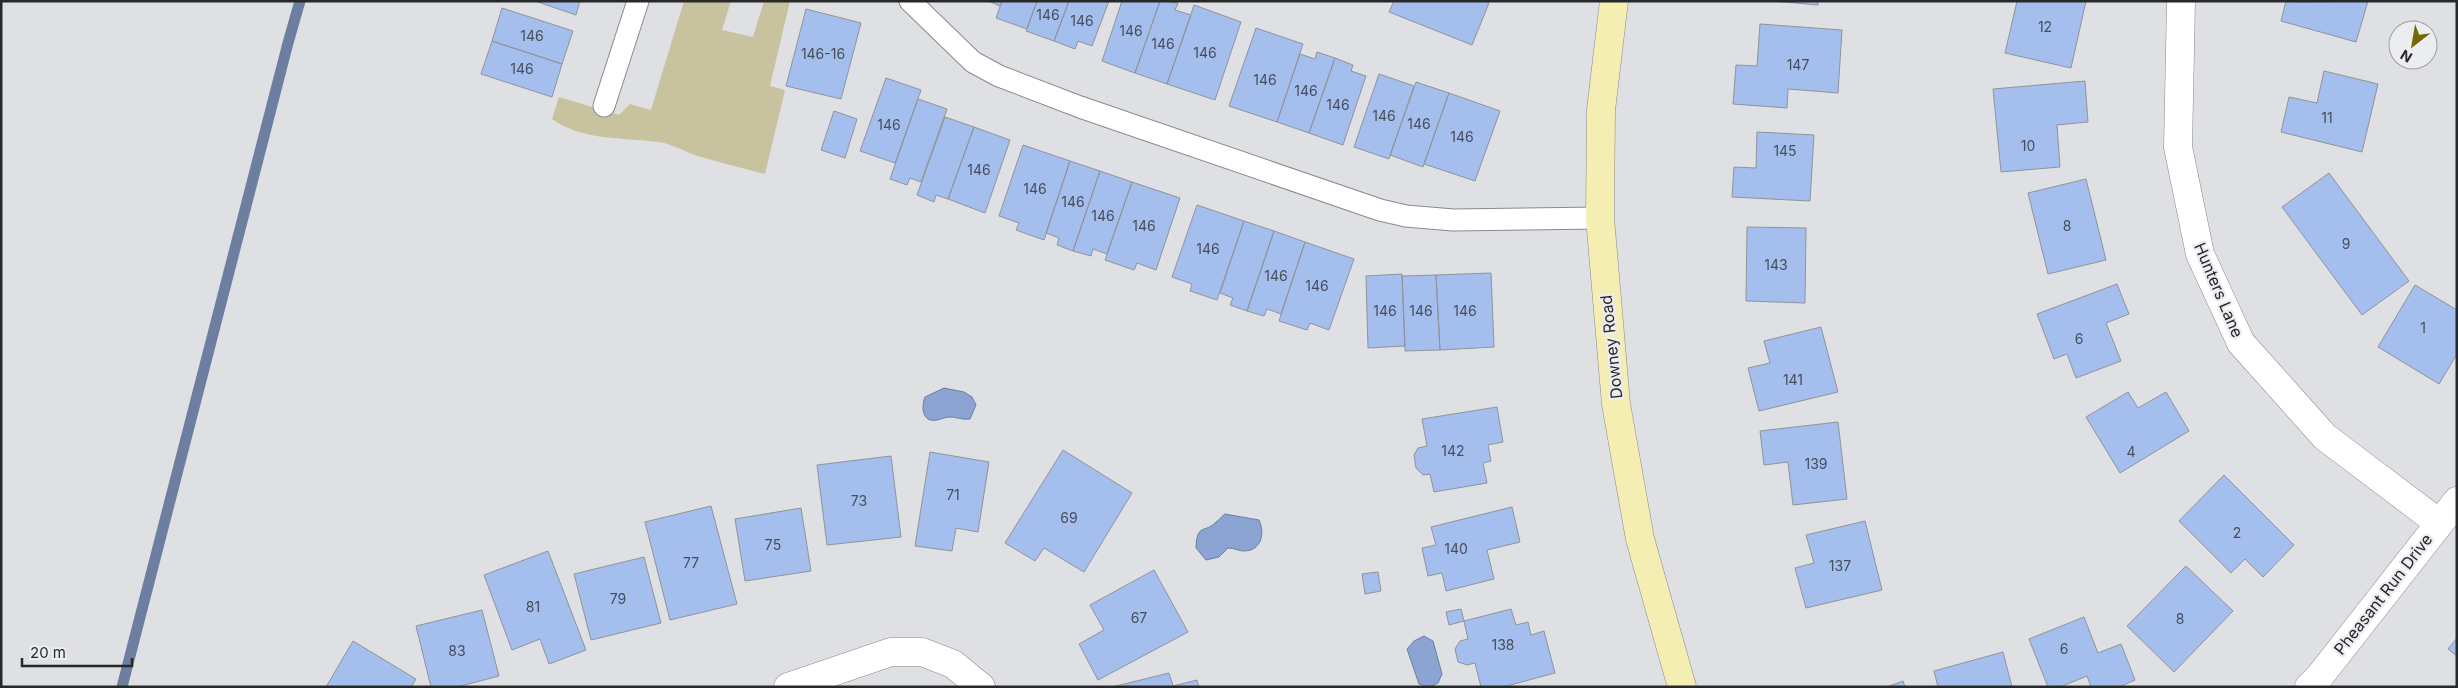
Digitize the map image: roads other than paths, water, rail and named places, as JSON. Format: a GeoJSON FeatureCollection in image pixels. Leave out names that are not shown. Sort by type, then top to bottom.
{"type":"FeatureCollection","features":[{"type":"Feature","properties":{"kind":"main road","name":"Downey Road"},"geometry":{"type":"LineString","coordinates":[[1614,1],[1601,110],[1600,218],[1616,404],[1640,539],[1682,687]]}},
{"type":"Feature","properties":{"kind":"street","name":"Hunters Lane"},"geometry":{"type":"LineString","coordinates":[[2181,1],[2178,147],[2200,254],[2241,343],[2325,436],[2439,523]]}},
{"type":"Feature","properties":{"kind":"street","name":"Pheasant Run Drive"},"geometry":{"type":"LineString","coordinates":[[2309,687],[2320,676],[2457,501]]}},
{"type":"Feature","properties":{"kind":"street"},"geometry":{"type":"LineString","coordinates":[[788,687],[891,652],[922,652],[953,664],[981,687]]}},
{"type":"Feature","properties":{"kind":"lane"},"geometry":{"type":"LineString","coordinates":[[604,106],[638,1]]}},
{"type":"Feature","properties":{"kind":"lane"},"geometry":{"type":"LineString","coordinates":[[910,1],[959,50],[990,72],[1080,107],[1380,210],[1406,216],[1453,220],[1600,218]]}},
{"type":"Feature","properties":{"kind":"water"},"geometry":{"type":"Polygon","coordinates":[[[944,388],[964,392],[972,397],[976,405],[970,419],[950,417],[932,420],[926,417],[923,409],[925,397],[944,388]]]}},
{"type":"Feature","properties":{"kind":"water"},"geometry":{"type":"Polygon","coordinates":[[[1225,514],[1259,520],[1262,530],[1260,540],[1255,548],[1250,550],[1242,551],[1228,548],[1219,557],[1206,560],[1196,548],[1198,535],[1225,514]]]}},
{"type":"Feature","properties":{"kind":"water"},"geometry":{"type":"Polygon","coordinates":[[[1424,636],[1433,641],[1442,674],[1438,683],[1430,687],[1419,684],[1407,649],[1414,641],[1424,636]]]}},
{"type":"Feature","properties":{"kind":"waterway"},"geometry":{"type":"LineString","coordinates":[[122,687],[300,1]]}}]}
